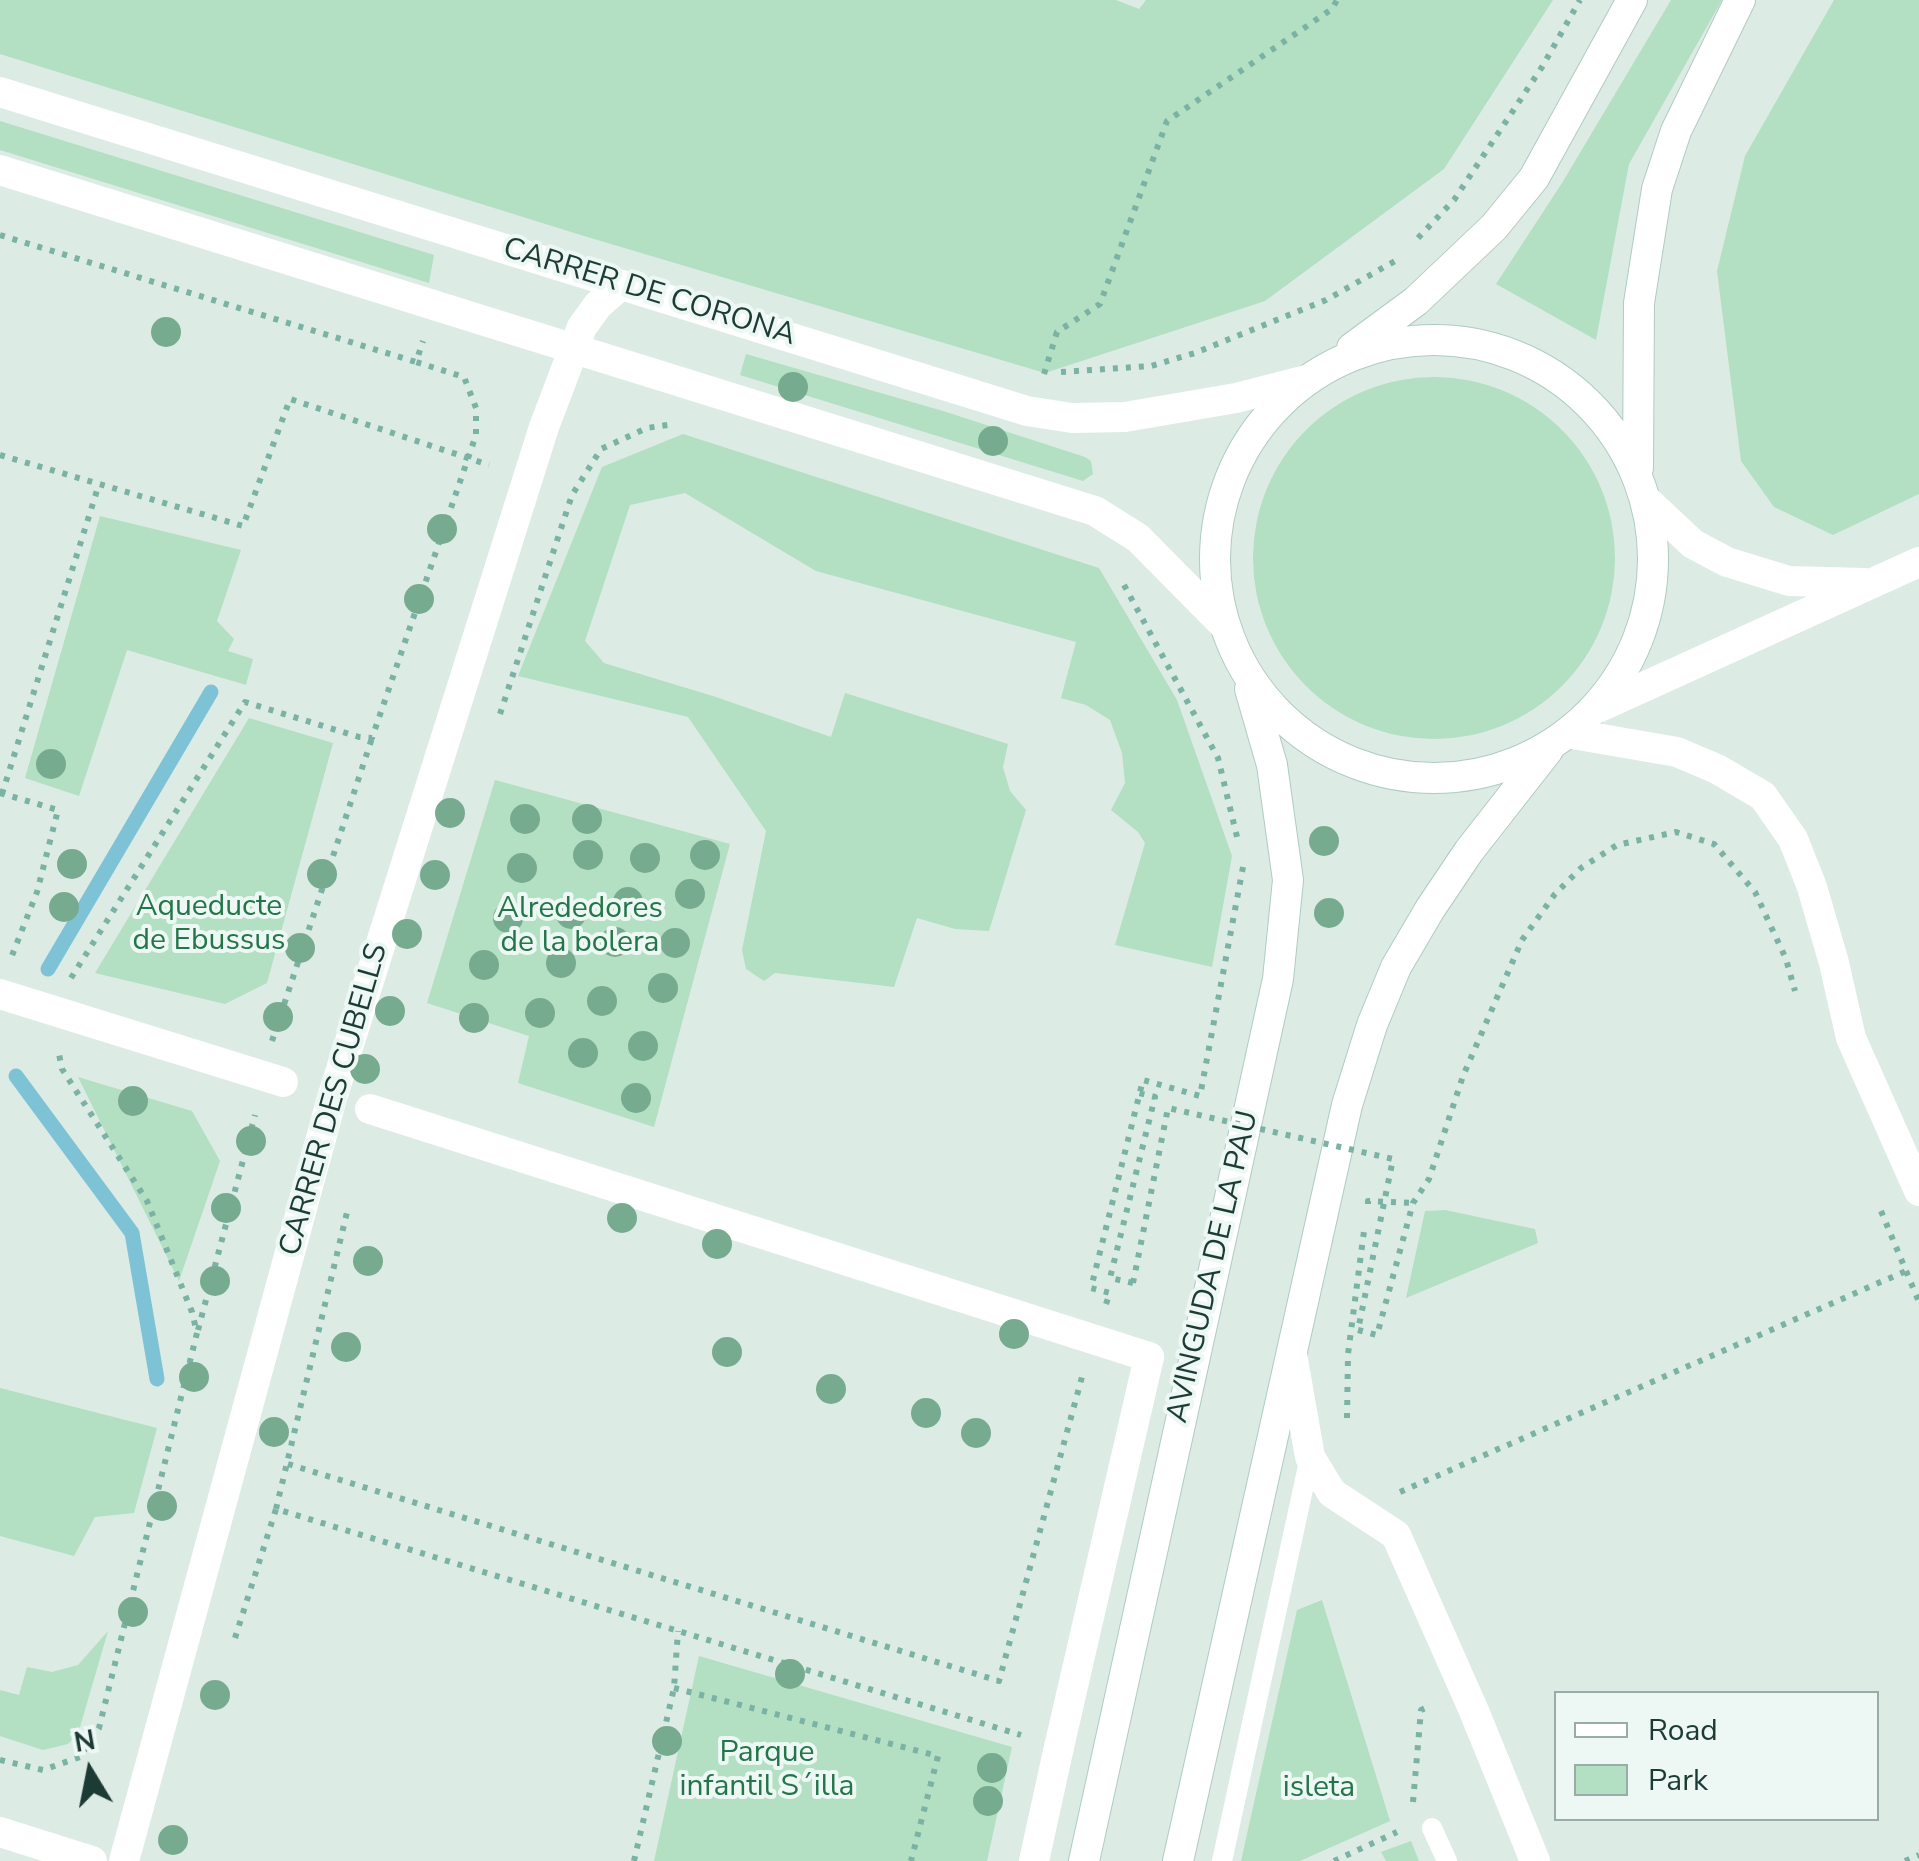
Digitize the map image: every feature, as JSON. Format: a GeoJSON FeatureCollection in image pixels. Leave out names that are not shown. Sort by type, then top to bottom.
{"type":"FeatureCollection","features":[{"type":"Feature","properties":{"kind":"street"},"geometry":{"type":"LineString","coordinates":[[1632,0],[1534,178],[1494,228],[1416,301],[1314,376],[1262,423],[1244,448],[1225,490],[1215,534],[1215,580],[1224,625],[1245,672],[1275,712],[1314,743],[1360,766],[1408,777],[1458,776],[1508,765],[1560,738],[1677,752],[1717,769],[1763,796],[1793,839],[1834,963],[1851,1038],[1919,1192]]}},
{"type":"Feature","properties":{"kind":"street"},"geometry":{"type":"LineString","coordinates":[[1178,1861],[1347,1105],[1372,1025],[1396,968],[1469,850],[1560,738],[1617,681],[1648,612],[1653,575],[1652,537],[1642,488],[1639,303],[1658,189],[1676,131],[1740,0]]}},
{"type":"Feature","properties":{"kind":"street","name":"CARRER DE CORONA"},"geometry":{"type":"LineString","coordinates":[[0,92],[1027,411],[1072,418],[1124,418],[1236,398],[1314,376]]}},
{"type":"Feature","properties":{"kind":"street"},"geometry":{"type":"LineString","coordinates":[[0,170],[1095,511],[1138,538],[1224,625]]}},
{"type":"Feature","properties":{"kind":"street","name":"CARRER DES CUBELLS"},"geometry":{"type":"LineString","coordinates":[[124,1861],[332,1098],[528,478],[574,348],[598,304],[621,285]]}},
{"type":"Feature","properties":{"kind":"street"},"geometry":{"type":"LineString","coordinates":[[1314,376],[1364,351],[1411,341],[1458,341],[1504,351],[1547,371],[1584,400],[1616,435],[1642,488],[1693,544],[1757,573],[1789,581],[1872,584]]}},
{"type":"Feature","properties":{"kind":"street"},"geometry":{"type":"LineString","coordinates":[[1592,710],[1919,562]]}},
{"type":"Feature","properties":{"kind":"street","name":"AVINGUDA DE LA PAU"},"geometry":{"type":"LineString","coordinates":[[1084,1861],[1278,979],[1288,880],[1272,765],[1245,672]]}},
{"type":"Feature","properties":{"kind":"street"},"geometry":{"type":"LineString","coordinates":[[3,982],[51,1010],[274,1079]]}},
{"type":"Feature","properties":{"kind":"street"},"geometry":{"type":"LineString","coordinates":[[370,1109],[1149,1358],[1034,1861]]}},
{"type":"Feature","properties":{"kind":"street"},"geometry":{"type":"LineString","coordinates":[[1292,1350],[1310,1456],[1332,1492],[1396,1534],[1535,1861]]}},
{"type":"Feature","properties":{"kind":"street"},"geometry":{"type":"LineString","coordinates":[[0,1832],[92,1861]]}},
{"type":"Feature","properties":{"kind":"lane"},"geometry":{"type":"LineString","coordinates":[[1222,1861],[1310,1456]]}},
{"type":"Feature","properties":{"kind":"lane"},"geometry":{"type":"LineString","coordinates":[[1432,1828],[1447,1861]]}},
{"type":"Feature","properties":{"kind":"path"},"geometry":{"type":"LineString","coordinates":[[1027,411],[1057,332],[1100,304],[1167,121],[1332,8],[1336,0]]}},
{"type":"Feature","properties":{"kind":"path"},"geometry":{"type":"LineString","coordinates":[[1409,248],[1454,200],[1542,67],[1580,0]]}},
{"type":"Feature","properties":{"kind":"path"},"geometry":{"type":"LineString","coordinates":[[0,236],[464,378],[476,408],[476,435],[263,1066],[274,1079],[197,1333],[99,1728],[80,1757],[43,1770],[0,1760]]}},
{"type":"Feature","properties":{"kind":"path"},"geometry":{"type":"LineString","coordinates":[[1044,373],[1151,366],[1195,353],[1326,300],[1398,259]]}},
{"type":"Feature","properties":{"kind":"path"},"geometry":{"type":"LineString","coordinates":[[416,362],[426,335]]}},
{"type":"Feature","properties":{"kind":"path"},"geometry":{"type":"LineString","coordinates":[[0,454],[243,526],[290,399],[528,478]]}},
{"type":"Feature","properties":{"kind":"path"},"geometry":{"type":"LineString","coordinates":[[499,716],[572,495],[601,449],[647,428],[678,423]]}},
{"type":"Feature","properties":{"kind":"path"},"geometry":{"type":"LineString","coordinates":[[3,982],[36,892],[58,810],[1,793],[98,484]]}},
{"type":"Feature","properties":{"kind":"path"},"geometry":{"type":"LineString","coordinates":[[1120,577],[1218,758],[1240,846]]}},
{"type":"Feature","properties":{"kind":"path"},"geometry":{"type":"LineString","coordinates":[[197,1333],[147,1201],[62,1070],[51,1010],[245,702],[372,738]]}},
{"type":"Feature","properties":{"kind":"path"},"geometry":{"type":"LineString","coordinates":[[1140,1093],[1154,1097],[1110,1278],[1133,1283],[1168,1108],[1393,1159],[1358,1330],[1377,1335],[1413,1202],[1429,1179],[1463,1076],[1522,940],[1555,894],[1581,868],[1617,845],[1676,832],[1714,844],[1756,892],[1786,959],[1796,996]]}},
{"type":"Feature","properties":{"kind":"path"},"geometry":{"type":"LineString","coordinates":[[288,1464],[999,1681],[1092,1339],[1110,1294],[1092,1288],[1142,1080],[1200,1096],[1244,864]]}},
{"type":"Feature","properties":{"kind":"path"},"geometry":{"type":"LineString","coordinates":[[235,1638],[288,1464],[350,1199]]}},
{"type":"Feature","properties":{"kind":"path"},"geometry":{"type":"LineString","coordinates":[[1346,1434],[1348,1354],[1368,1200],[1413,1202]]}},
{"type":"Feature","properties":{"kind":"path"},"geometry":{"type":"LineString","coordinates":[[1880,1209],[1919,1302]]}},
{"type":"Feature","properties":{"kind":"path"},"geometry":{"type":"LineString","coordinates":[[1383,1499],[1906,1272]]}},
{"type":"Feature","properties":{"kind":"path"},"geometry":{"type":"LineString","coordinates":[[276,1509],[1059,1747]]}},
{"type":"Feature","properties":{"kind":"path"},"geometry":{"type":"LineString","coordinates":[[634,1861],[674,1688],[678,1631]]}},
{"type":"Feature","properties":{"kind":"path"},"geometry":{"type":"LineString","coordinates":[[674,1688],[938,1756],[911,1861]]}},
{"type":"Feature","properties":{"kind":"path"},"geometry":{"type":"LineString","coordinates":[[1412,1806],[1421,1710]]}},
{"type":"Feature","properties":{"kind":"path"},"geometry":{"type":"LineString","coordinates":[[1334,1861],[1410,1825]]}},
{"type":"Feature","properties":{"kind":"path"},"geometry":{"type":"LineString","coordinates":[[1905,1861],[1919,1855]]}},
{"type":"Feature","properties":{"kind":"green space"},"geometry":{"type":"Polygon","coordinates":[[[0,0],[1116,0],[1139,9],[1146,0],[1553,0],[1444,169],[1265,301],[1045,373],[584,236],[0,54],[0,0]]]}},
{"type":"Feature","properties":{"kind":"green space"},"geometry":{"type":"Polygon","coordinates":[[[1671,0],[1722,0],[1629,164],[1596,340],[1496,284],[1562,183],[1671,0]]]}},
{"type":"Feature","properties":{"kind":"green space"},"geometry":{"type":"Polygon","coordinates":[[[1834,0],[1919,0],[1919,494],[1833,535],[1774,507],[1741,461],[1717,271],[1745,156],[1834,0]]]}},
{"type":"Feature","properties":{"kind":"green space"},"geometry":{"type":"Polygon","coordinates":[[[0,121],[434,255],[429,283],[0,150],[0,121]]]}},
{"type":"Feature","properties":{"kind":"green space"},"geometry":{"type":"Polygon","coordinates":[[[746,354],[1085,457],[1091,461],[1093,474],[1083,481],[740,375],[746,354]]]}},
{"type":"Feature","properties":{"kind":"green space"},"geometry":{"type":"Polygon","coordinates":[[[1434,377],[1469,380],[1503,391],[1535,408],[1562,430],[1584,457],[1601,489],[1612,523],[1612,593],[1601,627],[1584,659],[1562,686],[1535,708],[1503,725],[1469,736],[1434,739],[1399,736],[1365,725],[1333,708],[1306,686],[1284,659],[1267,627],[1256,593],[1253,558],[1256,523],[1267,489],[1284,457],[1306,430],[1333,408],[1365,391],[1399,380],[1434,377]]]}},
{"type":"Feature","properties":{"kind":"green space"},"geometry":{"type":"Polygon","coordinates":[[[683,434],[1099,568],[1177,700],[1232,856],[1212,967],[1115,945],[1145,843],[1138,832],[1111,810],[1125,783],[1122,753],[1110,720],[1086,705],[1061,698],[1076,642],[816,571],[685,493],[630,505],[585,641],[604,663],[831,737],[845,693],[1008,744],[1003,767],[1010,791],[1026,810],[989,931],[955,929],[917,918],[894,987],[775,973],[764,981],[746,969],[742,950],[766,831],[688,717],[518,676],[602,467],[683,434]]]}},
{"type":"Feature","properties":{"kind":"green space"},"geometry":{"type":"Polygon","coordinates":[[[100,516],[241,550],[217,621],[234,639],[228,651],[253,659],[246,685],[127,650],[79,796],[25,778],[100,516]]]}},
{"type":"Feature","properties":{"kind":"green space","name":"Aqueducte de Ebussus"},"geometry":{"type":"Polygon","coordinates":[[[249,718],[333,743],[267,983],[225,1004],[95,973],[249,718]]]}},
{"type":"Feature","properties":{"kind":"green space","name":"Alrededores de la bolera"},"geometry":{"type":"Polygon","coordinates":[[[495,780],[730,844],[654,1127],[518,1083],[529,1036],[427,1003],[495,780]]]}},
{"type":"Feature","properties":{"kind":"green space"},"geometry":{"type":"Polygon","coordinates":[[[78,1077],[192,1111],[220,1161],[179,1281],[78,1077]]]}},
{"type":"Feature","properties":{"kind":"green space"},"geometry":{"type":"Polygon","coordinates":[[[1445,1210],[1535,1229],[1538,1243],[1406,1298],[1425,1211],[1445,1210]]]}},
{"type":"Feature","properties":{"kind":"green space"},"geometry":{"type":"Polygon","coordinates":[[[0,1388],[157,1428],[134,1513],[95,1517],[74,1556],[0,1536],[0,1388]]]}},
{"type":"Feature","properties":{"kind":"green space","name":"isleta"},"geometry":{"type":"Polygon","coordinates":[[[1322,1600],[1390,1821],[1300,1861],[1241,1861],[1297,1610],[1322,1600]]]}},
{"type":"Feature","properties":{"kind":"green space"},"geometry":{"type":"Polygon","coordinates":[[[108,1631],[78,1734],[68,1744],[43,1750],[0,1736],[0,1690],[19,1695],[27,1667],[52,1672],[78,1665],[108,1631]]]}},
{"type":"Feature","properties":{"kind":"green space","name":"Parque infantil S´illa"},"geometry":{"type":"Polygon","coordinates":[[[699,1656],[1012,1747],[987,1861],[654,1861],[699,1656]]]}},
{"type":"Feature","properties":{"kind":"green space"},"geometry":{"type":"Polygon","coordinates":[[[1411,1841],[1419,1861],[1386,1861],[1381,1852],[1411,1841]]]}},
{"type":"Feature","properties":{"kind":"waterway"},"geometry":{"type":"LineString","coordinates":[[48,969],[211,692]]}},
{"type":"Feature","properties":{"kind":"waterway"},"geometry":{"type":"LineString","coordinates":[[16,1076],[132,1233],[157,1379]]}}]}
